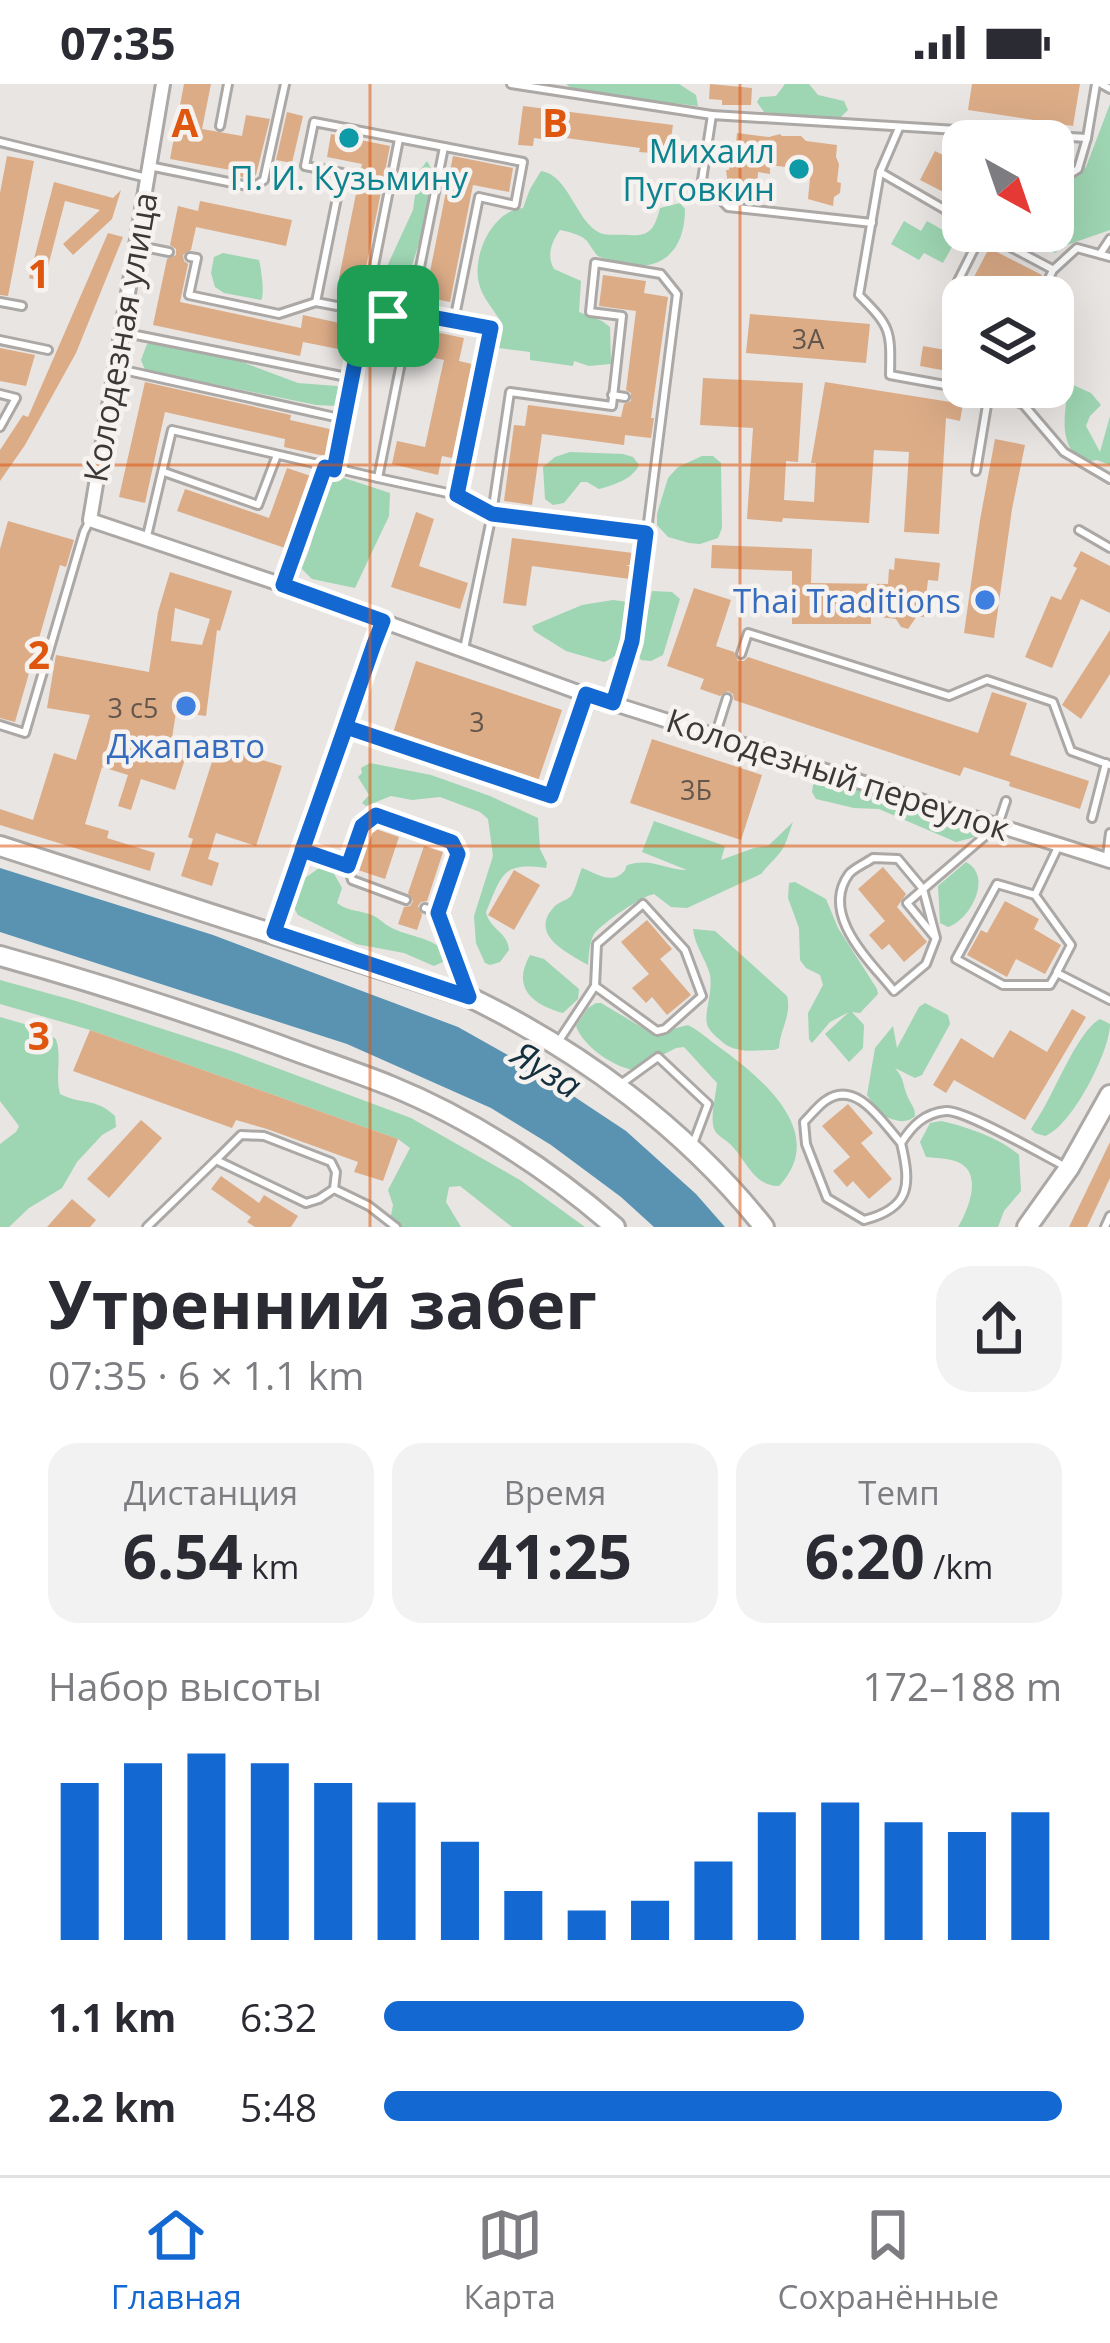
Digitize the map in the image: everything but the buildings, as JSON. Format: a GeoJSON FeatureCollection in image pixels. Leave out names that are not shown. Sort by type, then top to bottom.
{"type":"FeatureCollection","features":[{"type":"Feature","properties":{"kind":"main road"},"geometry":{"type":"LineString","coordinates":[[0,846],[469,997],[514,1018],[616,1087],[691,1147],[764,1227]]}},
{"type":"Feature","properties":{"kind":"main road"},"geometry":{"type":"LineString","coordinates":[[0,956],[241,1031],[394,1088],[504,1144],[615,1227]]}},
{"type":"Feature","properties":{"kind":"main road"},"geometry":{"type":"LineString","coordinates":[[1027,1227],[1108,1104]]}},
{"type":"Feature","properties":{"kind":"street","name":"Колодезная улица"},"geometry":{"type":"LineString","coordinates":[[90,520],[163,84]]}},
{"type":"Feature","properties":{"kind":"street","name":"Колодезный переулок"},"geometry":{"type":"LineString","coordinates":[[90,520],[586,694],[1108,860]]}},
{"type":"Feature","properties":{"kind":"street"},"geometry":{"type":"LineString","coordinates":[[274,932],[383,621]]}},
{"type":"Feature","properties":{"kind":"lane"},"geometry":{"type":"LineString","coordinates":[[220,126],[228,84]]}},
{"type":"Feature","properties":{"kind":"lane"},"geometry":{"type":"LineString","coordinates":[[0,142],[148,172],[253,187],[264,180],[285,84]]}},
{"type":"Feature","properties":{"kind":"lane"},"geometry":{"type":"LineString","coordinates":[[511,84],[712,115],[1087,138]]}},
{"type":"Feature","properties":{"kind":"lane"},"geometry":{"type":"LineString","coordinates":[[1074,172],[1099,84],[1110,89]]}},
{"type":"Feature","properties":{"kind":"lane"},"geometry":{"type":"LineString","coordinates":[[712,115],[702,180],[728,207],[872,224]]}},
{"type":"Feature","properties":{"kind":"lane"},"geometry":{"type":"LineString","coordinates":[[316,302],[342,173],[305,166],[314,122],[523,162],[515,205],[478,197],[454,321]]}},
{"type":"Feature","properties":{"kind":"lane"},"geometry":{"type":"LineString","coordinates":[[899,128],[880,172],[859,295],[882,317],[891,336],[890,375],[942,384]]}},
{"type":"Feature","properties":{"kind":"lane"},"geometry":{"type":"LineString","coordinates":[[283,585],[344,418],[399,139]]}},
{"type":"Feature","properties":{"kind":"lane"},"geometry":{"type":"LineString","coordinates":[[378,478],[444,147]]}},
{"type":"Feature","properties":{"kind":"lane"},"geometry":{"type":"LineString","coordinates":[[880,172],[942,208]]}},
{"type":"Feature","properties":{"kind":"lane"},"geometry":{"type":"LineString","coordinates":[[1100,254],[1110,239]]}},
{"type":"Feature","properties":{"kind":"lane"},"geometry":{"type":"LineString","coordinates":[[136,245],[169,252]]}},
{"type":"Feature","properties":{"kind":"lane"},"geometry":{"type":"LineString","coordinates":[[1050,276],[1076,248],[1110,257]]}},
{"type":"Feature","properties":{"kind":"lane"},"geometry":{"type":"LineString","coordinates":[[1020,252],[1053,270]]}},
{"type":"Feature","properties":{"kind":"lane"},"geometry":{"type":"LineString","coordinates":[[190,257],[197,258],[189,296],[279,314],[316,302],[410,320],[432,317],[491,328],[457,495]]}},
{"type":"Feature","properties":{"kind":"lane"},"geometry":{"type":"LineString","coordinates":[[464,650],[492,514],[510,392],[611,406],[622,316],[590,311],[596,263],[661,274],[677,294],[658,400],[632,641],[613,703]]}},
{"type":"Feature","properties":{"kind":"lane"},"geometry":{"type":"LineString","coordinates":[[0,302],[22,306]]}},
{"type":"Feature","properties":{"kind":"lane"},"geometry":{"type":"LineString","coordinates":[[121,332],[352,378]]}},
{"type":"Feature","properties":{"kind":"lane"},"geometry":{"type":"LineString","coordinates":[[0,340],[47,350]]}},
{"type":"Feature","properties":{"kind":"lane"},"geometry":{"type":"LineString","coordinates":[[115,368],[344,418]]}},
{"type":"Feature","properties":{"kind":"lane"},"geometry":{"type":"LineString","coordinates":[[0,394],[16,398],[0,427]]}},
{"type":"Feature","properties":{"kind":"lane"},"geometry":{"type":"LineString","coordinates":[[612,395],[625,397]]}},
{"type":"Feature","properties":{"kind":"lane"},"geometry":{"type":"LineString","coordinates":[[976,471],[986,408]]}},
{"type":"Feature","properties":{"kind":"lane"},"geometry":{"type":"LineString","coordinates":[[1026,408],[1064,452],[1110,479]]}},
{"type":"Feature","properties":{"kind":"lane"},"geometry":{"type":"LineString","coordinates":[[146,540],[172,430],[457,495],[492,514],[646,533]]}},
{"type":"Feature","properties":{"kind":"lane"},"geometry":{"type":"LineString","coordinates":[[163,472],[258,505],[277,455]]}},
{"type":"Feature","properties":{"kind":"lane"},"geometry":{"type":"LineString","coordinates":[[0,724],[25,733],[90,520]]}},
{"type":"Feature","properties":{"kind":"lane"},"geometry":{"type":"LineString","coordinates":[[1079,530],[1110,548]]}},
{"type":"Feature","properties":{"kind":"lane"},"geometry":{"type":"LineString","coordinates":[[741,654],[748,633],[950,696],[987,680],[1053,702],[1071,751],[1108,764],[1092,818]]}},
{"type":"Feature","properties":{"kind":"lane"},"geometry":{"type":"LineString","coordinates":[[346,727],[551,796],[586,694]]}},
{"type":"Feature","properties":{"kind":"lane"},"geometry":{"type":"LineString","coordinates":[[715,736],[727,698]]}},
{"type":"Feature","properties":{"kind":"lane"},"geometry":{"type":"LineString","coordinates":[[936,938],[907,903],[998,825],[1006,801]]}},
{"type":"Feature","properties":{"kind":"lane"},"geometry":{"type":"LineString","coordinates":[[406,900],[352,880],[348,866],[362,826],[376,815],[452,842],[458,854],[438,913],[469,997]]}},
{"type":"Feature","properties":{"kind":"lane"},"geometry":{"type":"LineString","coordinates":[[1108,860],[1110,833]]}},
{"type":"Feature","properties":{"kind":"lane"},"geometry":{"type":"LineString","coordinates":[[1035,895],[1059,844]]}},
{"type":"Feature","properties":{"kind":"lane"},"geometry":{"type":"LineString","coordinates":[[302,850],[348,866]]}},
{"type":"Feature","properties":{"kind":"lane"},"geometry":{"type":"LineString","coordinates":[[873,858],[898,859],[923,889],[936,938],[926,964],[893,991],[852,939],[841,912],[842,891],[850,873],[873,858]]}},
{"type":"Feature","properties":{"kind":"lane"},"geometry":{"type":"LineString","coordinates":[[997,884],[1035,895],[1072,945],[1057,973],[1050,985],[1003,985],[956,959],[997,884]]}},
{"type":"Feature","properties":{"kind":"lane"},"geometry":{"type":"LineString","coordinates":[[556,1044],[596,986],[597,944],[644,904],[685,950],[702,996],[657,1031],[596,986]]}},
{"type":"Feature","properties":{"kind":"lane"},"geometry":{"type":"LineString","coordinates":[[425,908],[438,913]]}},
{"type":"Feature","properties":{"kind":"lane"},"geometry":{"type":"LineString","coordinates":[[1057,973],[1110,1000]]}},
{"type":"Feature","properties":{"kind":"lane"},"geometry":{"type":"LineString","coordinates":[[616,1087],[658,1057],[708,1104],[691,1147]]}},
{"type":"Feature","properties":{"kind":"lane"},"geometry":{"type":"LineString","coordinates":[[901,1143],[856,1095],[844,1093],[827,1099],[804,1122],[806,1144],[827,1198],[864,1220],[898,1204],[910,1177],[901,1143],[912,1126],[929,1115],[952,1110],[1069,1168]]}},
{"type":"Feature","properties":{"kind":"lane"},"geometry":{"type":"LineString","coordinates":[[146,1227],[241,1135],[264,1136],[331,1162],[336,1172],[334,1189],[306,1203],[216,1160]]}},
{"type":"Feature","properties":{"kind":"lane"},"geometry":{"type":"LineString","coordinates":[[334,1189],[369,1206],[396,1227]]}},
{"type":"Feature","properties":{"kind":"lane"},"geometry":{"type":"LineString","coordinates":[[1105,1227],[1110,1216]]}},
{"type":"Feature","properties":{"kind":"green space"},"geometry":{"type":"Polygon","coordinates":[[[566,84],[679,84],[696,95],[698,106],[602,95],[566,84]]]}},
{"type":"Feature","properties":{"kind":"green space"},"geometry":{"type":"Polygon","coordinates":[[[785,84],[809,84],[818,95],[844,101],[848,110],[840,118],[829,119],[764,112],[757,102],[760,97],[776,96],[785,84]]]}},
{"type":"Feature","properties":{"kind":"green space"},"geometry":{"type":"Polygon","coordinates":[[[1110,104],[1110,230],[1074,243],[1074,177],[1086,167],[1110,104]]]}},
{"type":"Feature","properties":{"kind":"green space"},"geometry":{"type":"Polygon","coordinates":[[[427,161],[432,170],[427,218],[402,297],[395,304],[373,305],[372,294],[413,210],[418,173],[427,161]]]}},
{"type":"Feature","properties":{"kind":"green space"},"geometry":{"type":"Polygon","coordinates":[[[541,171],[559,181],[585,219],[603,234],[642,234],[654,225],[660,208],[680,203],[685,209],[675,249],[657,263],[631,265],[599,257],[584,239],[560,230],[555,239],[550,253],[554,269],[581,281],[579,312],[610,327],[611,364],[589,366],[574,361],[573,366],[530,360],[530,352],[499,348],[493,341],[500,321],[480,287],[481,250],[502,217],[523,208],[541,171]]]}},
{"type":"Feature","properties":{"kind":"green space"},"geometry":{"type":"Polygon","coordinates":[[[904,221],[921,231],[927,221],[942,230],[942,252],[949,252],[943,263],[924,253],[919,260],[891,244],[904,221]]]}},
{"type":"Feature","properties":{"kind":"green space"},"geometry":{"type":"Polygon","coordinates":[[[223,253],[259,260],[261,300],[215,287],[214,257],[223,253]]]}},
{"type":"Feature","properties":{"kind":"green space"},"geometry":{"type":"Polygon","coordinates":[[[152,342],[237,360],[298,383],[337,386],[344,393],[337,406],[316,405],[145,370],[141,360],[152,342]]]}},
{"type":"Feature","properties":{"kind":"green space"},"geometry":{"type":"Polygon","coordinates":[[[1074,385],[1091,393],[1101,405],[1086,426],[1100,452],[1110,416],[1110,465],[1076,456],[1067,439],[1066,408],[1074,408],[1074,385]]]}},
{"type":"Feature","properties":{"kind":"green space"},"geometry":{"type":"Polygon","coordinates":[[[570,452],[623,454],[639,465],[628,478],[599,489],[581,482],[564,503],[553,505],[545,499],[543,467],[570,452]]]}},
{"type":"Feature","properties":{"kind":"green space"},"geometry":{"type":"Polygon","coordinates":[[[713,456],[721,463],[722,528],[718,538],[700,544],[668,537],[657,525],[657,514],[668,478],[678,467],[713,456]]]}},
{"type":"Feature","properties":{"kind":"green space"},"geometry":{"type":"Polygon","coordinates":[[[338,476],[390,493],[389,516],[355,588],[312,579],[301,568],[331,479],[338,476]]]}},
{"type":"Feature","properties":{"kind":"green space"},"geometry":{"type":"Polygon","coordinates":[[[652,591],[672,592],[680,599],[663,655],[651,661],[641,660],[635,651],[652,591]]]}},
{"type":"Feature","properties":{"kind":"green space"},"geometry":{"type":"Polygon","coordinates":[[[628,602],[635,609],[622,647],[604,662],[566,651],[532,626],[582,605],[628,602]]]}},
{"type":"Feature","properties":{"kind":"green space"},"geometry":{"type":"Polygon","coordinates":[[[370,763],[431,775],[538,818],[546,868],[520,867],[506,873],[486,912],[508,944],[500,962],[485,963],[476,943],[474,916],[493,856],[488,819],[440,797],[391,796],[366,806],[362,803],[369,795],[358,777],[370,763]]]}},
{"type":"Feature","properties":{"kind":"green space"},"geometry":{"type":"Polygon","coordinates":[[[819,780],[850,783],[883,798],[971,822],[975,837],[956,842],[879,809],[816,799],[813,785],[819,780]]]}},
{"type":"Feature","properties":{"kind":"green space"},"geometry":{"type":"Polygon","coordinates":[[[654,821],[725,846],[721,860],[768,846],[793,822],[783,848],[761,874],[687,908],[671,907],[654,894],[622,911],[594,934],[588,965],[554,942],[548,934],[547,917],[571,896],[582,868],[611,878],[636,863],[687,870],[642,852],[654,821]]]}},
{"type":"Feature","properties":{"kind":"green space"},"geometry":{"type":"Polygon","coordinates":[[[966,862],[978,877],[976,897],[948,927],[940,923],[938,886],[966,862]]]}},
{"type":"Feature","properties":{"kind":"green space"},"geometry":{"type":"Polygon","coordinates":[[[322,866],[332,870],[342,888],[337,903],[432,942],[444,951],[445,961],[434,966],[404,953],[356,944],[298,915],[293,906],[305,878],[322,866]]]}},
{"type":"Feature","properties":{"kind":"green space"},"geometry":{"type":"Polygon","coordinates":[[[789,883],[826,899],[838,928],[877,989],[878,994],[860,1013],[852,1012],[864,1025],[863,1048],[849,1062],[825,1034],[849,1012],[830,1022],[812,1043],[809,1039],[808,1013],[823,985],[820,975],[800,960],[799,928],[788,898],[789,883]]]}},
{"type":"Feature","properties":{"kind":"green space"},"geometry":{"type":"Polygon","coordinates":[[[693,929],[715,931],[787,996],[779,1048],[738,1050],[710,1030],[706,1019],[710,975],[693,929]]]}},
{"type":"Feature","properties":{"kind":"green space"},"geometry":{"type":"Polygon","coordinates":[[[530,955],[544,959],[579,989],[578,999],[563,1013],[534,1000],[524,986],[530,955]]]}},
{"type":"Feature","properties":{"kind":"green space"},"geometry":{"type":"Polygon","coordinates":[[[0,980],[234,1052],[411,1118],[520,1180],[585,1227],[512,1227],[460,1186],[449,1187],[446,1202],[461,1227],[395,1227],[390,1221],[393,1205],[388,1190],[410,1148],[398,1139],[90,1030],[0,1004],[0,980]]]}},
{"type":"Feature","properties":{"kind":"green space"},"geometry":{"type":"Polygon","coordinates":[[[596,1003],[653,1034],[688,1025],[754,1074],[784,1108],[793,1127],[797,1146],[793,1166],[779,1186],[756,1177],[715,1131],[717,1083],[684,1047],[633,1070],[592,1048],[576,1026],[596,1003]]]}},
{"type":"Feature","properties":{"kind":"green space"},"geometry":{"type":"Polygon","coordinates":[[[925,1003],[948,1015],[950,1024],[922,1075],[915,1078],[895,1068],[915,1116],[894,1120],[880,1115],[867,1095],[875,1048],[893,1026],[897,1048],[925,1003]]]}},
{"type":"Feature","properties":{"kind":"green space"},"geometry":{"type":"Polygon","coordinates":[[[0,1017],[56,1039],[60,1094],[108,1110],[115,1116],[116,1127],[77,1162],[62,1188],[9,1227],[0,1227],[0,1144],[19,1126],[0,1101],[0,1017]]]}},
{"type":"Feature","properties":{"kind":"green space"},"geometry":{"type":"Polygon","coordinates":[[[1100,1019],[1110,1024],[1108,1036],[1087,1087],[1055,1130],[1045,1136],[1035,1133],[1031,1129],[1074,1051],[1100,1019]]]}},
{"type":"Feature","properties":{"kind":"green space"},"geometry":{"type":"Polygon","coordinates":[[[941,1121],[983,1134],[1019,1155],[1021,1191],[998,1227],[958,1227],[969,1201],[970,1174],[958,1162],[926,1157],[920,1142],[930,1123],[941,1121]]]}},
{"type":"Feature","properties":{"kind":"water"},"geometry":{"type":"Polygon","coordinates":[[[0,868],[213,935],[458,1027],[626,1131],[725,1227],[654,1227],[551,1145],[491,1108],[347,1044],[0,932],[0,868]]]}},
{"type":"Feature","properties":{"kind":"place","name":"П. И. Кузьмину"},"geometry":{"type":"Point","coordinates":[349,138]}},
{"type":"Feature","properties":{"kind":"place","name":"Михаил Пуговкин"},"geometry":{"type":"Point","coordinates":[799,169]}},
{"type":"Feature","properties":{"kind":"place","name":"Thai Traditions"},"geometry":{"type":"Point","coordinates":[985,600]}},
{"type":"Feature","properties":{"kind":"place","name":"Джапавто"},"geometry":{"type":"Point","coordinates":[186,706]}},
{"type":"Feature","properties":{"kind":"route"},"geometry":{"type":"LineString","coordinates":[[388,316],[365,311],[334,470],[325,467],[283,585],[383,621],[374,644],[274,932],[469,997],[438,913],[458,854],[452,842],[376,815],[362,826],[348,866],[302,850],[346,727],[551,796],[586,694],[613,703],[632,641],[646,533],[492,514],[457,495],[491,328],[432,317],[388,316]]}},
{"type":"Feature","properties":{"kind":"water label","name":"Яуза"},"geometry":{"type":"Point","coordinates":[547,1069]}}]}
